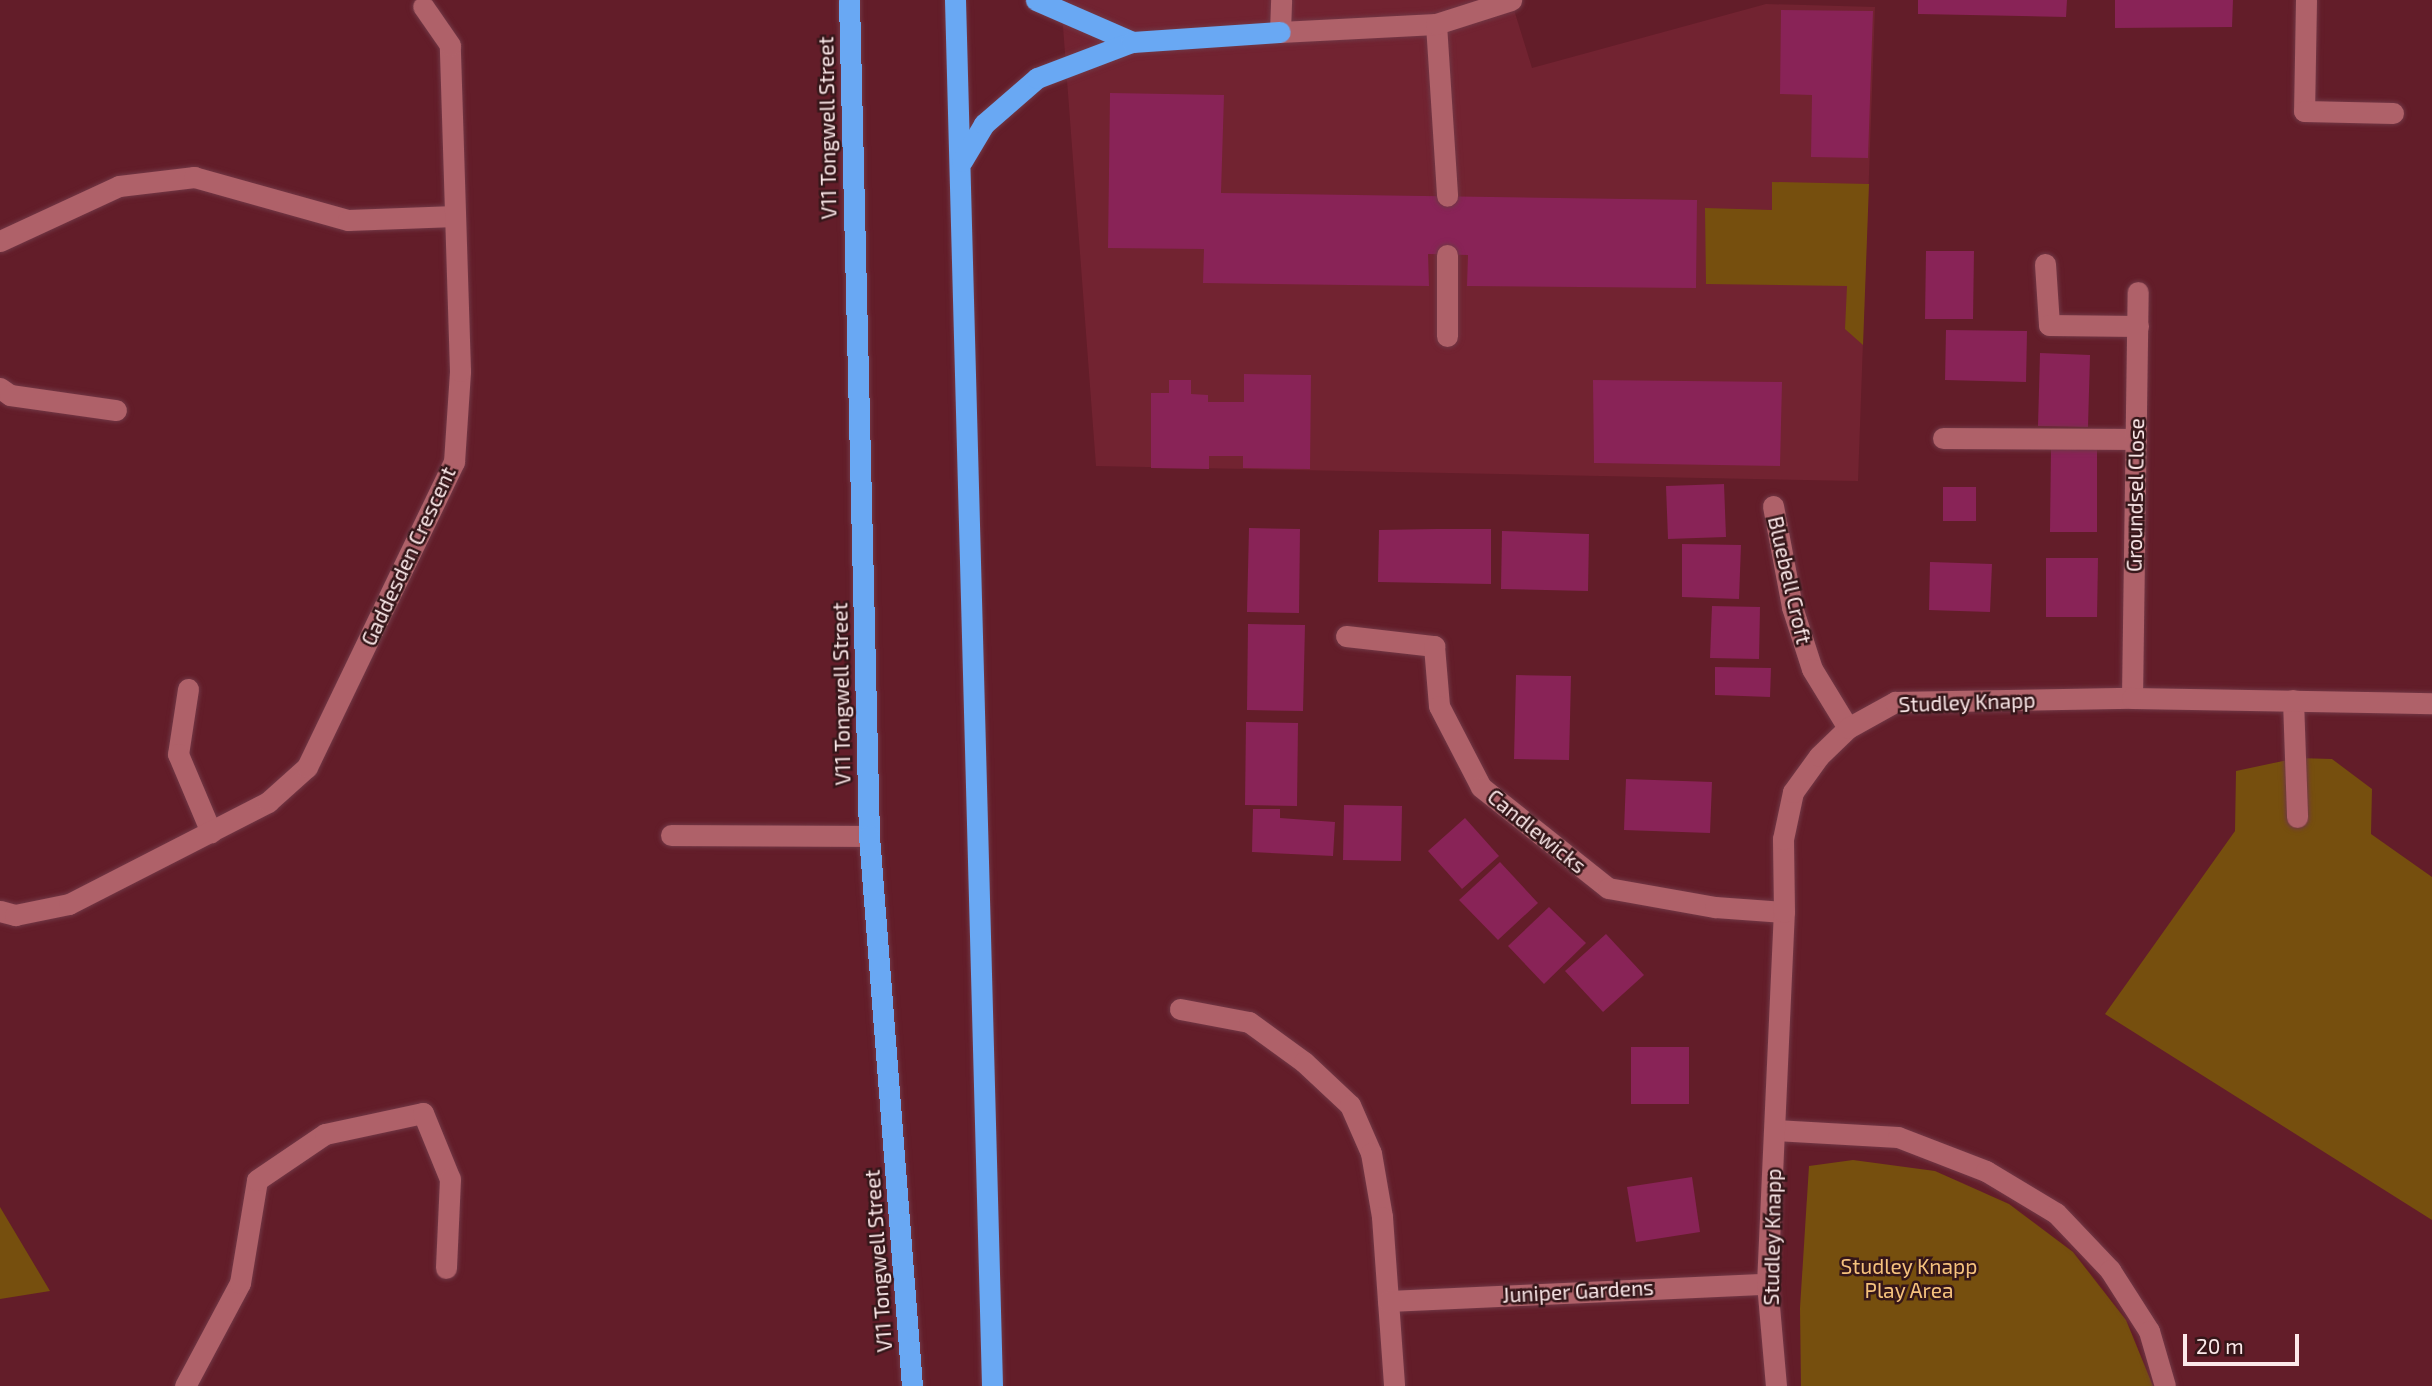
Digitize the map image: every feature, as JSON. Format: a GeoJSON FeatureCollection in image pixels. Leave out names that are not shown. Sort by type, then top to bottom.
{"type":"FeatureCollection","features":[{"type":"Feature","properties":{"kind":"highway","name":"V11 Tongwell Street"},"geometry":{"type":"LineString","coordinates":[[849,0],[869,835],[912,1386]]}},
{"type":"Feature","properties":{"kind":"highway"},"geometry":{"type":"LineString","coordinates":[[955,0],[962,161],[992,1386]]}},
{"type":"Feature","properties":{"kind":"highway"},"geometry":{"type":"LineString","coordinates":[[1036,0],[1132,41]]}},
{"type":"Feature","properties":{"kind":"highway"},"geometry":{"type":"LineString","coordinates":[[962,161],[984,124],[1037,78],[1132,41],[1280,32]]}},
{"type":"Feature","properties":{"kind":"street"},"geometry":{"type":"LineString","coordinates":[[1281,0],[1280,32],[1436,24],[1511,0]]}},
{"type":"Feature","properties":{"kind":"street"},"geometry":{"type":"LineString","coordinates":[[2306,0],[2304,111],[2393,113]]}},
{"type":"Feature","properties":{"kind":"street","name":"Gaddesden Crescent"},"geometry":{"type":"LineString","coordinates":[[0,911],[15,915],[69,904],[268,802],[307,767],[454,462],[460,371],[450,45],[423,6]]}},
{"type":"Feature","properties":{"kind":"street"},"geometry":{"type":"LineString","coordinates":[[1436,24],[1447,196]]}},
{"type":"Feature","properties":{"kind":"street"},"geometry":{"type":"LineString","coordinates":[[0,241],[119,186],[194,177],[348,220],[456,216]]}},
{"type":"Feature","properties":{"kind":"street"},"geometry":{"type":"LineString","coordinates":[[1447,255],[1447,336]]}},
{"type":"Feature","properties":{"kind":"street"},"geometry":{"type":"LineString","coordinates":[[2045,264],[2049,325],[2138,326]]}},
{"type":"Feature","properties":{"kind":"street","name":"Groundsel Close"},"geometry":{"type":"LineString","coordinates":[[2132,698],[2138,292]]}},
{"type":"Feature","properties":{"kind":"street"},"geometry":{"type":"LineString","coordinates":[[0,388],[10,395],[116,410]]}},
{"type":"Feature","properties":{"kind":"street"},"geometry":{"type":"LineString","coordinates":[[1943,438],[2136,439]]}},
{"type":"Feature","properties":{"kind":"street","name":"Bluebell Croft"},"geometry":{"type":"LineString","coordinates":[[1773,506],[1792,607],[1812,668],[1849,728]]}},
{"type":"Feature","properties":{"kind":"street","name":"Candlewicks"},"geometry":{"type":"LineString","coordinates":[[1346,636],[1434,646],[1439,706],[1481,788],[1608,888],[1715,907],[1784,912]]}},
{"type":"Feature","properties":{"kind":"street"},"geometry":{"type":"LineString","coordinates":[[188,689],[178,754],[211,832]]}},
{"type":"Feature","properties":{"kind":"street","name":"Studley Knapp"},"geometry":{"type":"LineString","coordinates":[[1776,1386],[1767,1284],[1784,912],[1783,839],[1793,792],[1819,755],[1849,728],[1895,702],[2132,698],[2432,703]]}},
{"type":"Feature","properties":{"kind":"street"},"geometry":{"type":"LineString","coordinates":[[2293,700],[2297,817]]}},
{"type":"Feature","properties":{"kind":"street"},"geometry":{"type":"LineString","coordinates":[[671,835],[869,835]]}},
{"type":"Feature","properties":{"kind":"street"},"geometry":{"type":"LineString","coordinates":[[1180,1009],[1249,1021],[1304,1062],[1350,1105],[1371,1153],[1388,1301],[1394,1386]]}},
{"type":"Feature","properties":{"kind":"street"},"geometry":{"type":"LineString","coordinates":[[185,1386],[240,1283],[257,1180],[325,1134],[423,1113],[450,1179],[446,1268]]}},
{"type":"Feature","properties":{"kind":"street"},"geometry":{"type":"LineString","coordinates":[[1775,1130],[1898,1137],[1986,1171],[2056,1213],[2110,1269],[2149,1331],[2165,1386]]}},
{"type":"Feature","properties":{"kind":"street","name":"Juniper Gardens"},"geometry":{"type":"LineString","coordinates":[[1388,1301],[1767,1284]]}},
{"type":"Feature","properties":{"kind":"shaded area"},"geometry":{"type":"Polygon","coordinates":[[[1061,0],[1511,0],[1532,68],[1766,4],[1875,7],[1858,481],[1096,466],[1061,0]]]}},
{"type":"Feature","properties":{"kind":"green space"},"geometry":{"type":"Polygon","coordinates":[[[1772,182],[1869,184],[1863,345],[1845,329],[1847,286],[1706,284],[1705,208],[1772,210],[1772,182]]]}},
{"type":"Feature","properties":{"kind":"green space"},"geometry":{"type":"Polygon","coordinates":[[[2297,758],[2332,759],[2372,789],[2371,834],[2432,877],[2432,1220],[2105,1014],[2235,831],[2236,771],[2297,758]]]}},
{"type":"Feature","properties":{"kind":"green space","name":"Studley Knapp Play Area"},"geometry":{"type":"Polygon","coordinates":[[[1853,1160],[1935,1171],[2009,1204],[2073,1252],[2126,1320],[2153,1386],[1801,1386],[1800,1308],[1809,1166],[1853,1160]]]}},
{"type":"Feature","properties":{"kind":"green space"},"geometry":{"type":"Polygon","coordinates":[[[0,1207],[50,1291],[0,1299],[0,1207]]]}},
{"type":"Feature","properties":{"kind":"building"},"geometry":{"type":"Polygon","coordinates":[[[1918,0],[2067,0],[2066,17],[1918,14],[1918,0]]]}},
{"type":"Feature","properties":{"kind":"building"},"geometry":{"type":"Polygon","coordinates":[[[2115,0],[2233,0],[2232,27],[2115,28],[2115,0]]]}},
{"type":"Feature","properties":{"kind":"building"},"geometry":{"type":"Polygon","coordinates":[[[1781,10],[1873,11],[1868,158],[1811,157],[1812,95],[1780,94],[1781,10]]]}},
{"type":"Feature","properties":{"kind":"building"},"geometry":{"type":"Polygon","coordinates":[[[1110,93],[1224,95],[1221,193],[1697,200],[1696,288],[1467,286],[1468,255],[1428,254],[1429,286],[1203,283],[1204,249],[1108,248],[1110,93]]]}},
{"type":"Feature","properties":{"kind":"building"},"geometry":{"type":"Polygon","coordinates":[[[1926,251],[1974,251],[1973,319],[1925,319],[1926,251]]]}},
{"type":"Feature","properties":{"kind":"building"},"geometry":{"type":"Polygon","coordinates":[[[1946,330],[2027,331],[2026,382],[1945,380],[1946,330]]]}},
{"type":"Feature","properties":{"kind":"building"},"geometry":{"type":"Polygon","coordinates":[[[2040,353],[2090,355],[2088,427],[2038,426],[2040,353]]]}},
{"type":"Feature","properties":{"kind":"building"},"geometry":{"type":"Polygon","coordinates":[[[1244,374],[1311,375],[1310,469],[1243,468],[1243,456],[1209,456],[1209,469],[1151,468],[1151,393],[1169,393],[1169,380],[1191,380],[1191,394],[1208,395],[1208,402],[1244,402],[1244,374]]]}},
{"type":"Feature","properties":{"kind":"building"},"geometry":{"type":"Polygon","coordinates":[[[1593,380],[1782,382],[1780,466],[1594,463],[1593,380]]]}},
{"type":"Feature","properties":{"kind":"building"},"geometry":{"type":"Polygon","coordinates":[[[2051,449],[2097,449],[2097,532],[2050,532],[2051,449]]]}},
{"type":"Feature","properties":{"kind":"building"},"geometry":{"type":"Polygon","coordinates":[[[1724,484],[1726,537],[1668,539],[1666,486],[1724,484]]]}},
{"type":"Feature","properties":{"kind":"building"},"geometry":{"type":"Polygon","coordinates":[[[1943,487],[1976,487],[1976,521],[1943,521],[1943,487]]]}},
{"type":"Feature","properties":{"kind":"building"},"geometry":{"type":"Polygon","coordinates":[[[1249,528],[1300,529],[1299,613],[1247,612],[1249,528]]]}},
{"type":"Feature","properties":{"kind":"building"},"geometry":{"type":"Polygon","coordinates":[[[1491,529],[1491,584],[1378,582],[1379,530],[1491,529]]]}},
{"type":"Feature","properties":{"kind":"building"},"geometry":{"type":"Polygon","coordinates":[[[1502,531],[1589,534],[1588,591],[1501,589],[1502,531]]]}},
{"type":"Feature","properties":{"kind":"building"},"geometry":{"type":"Polygon","coordinates":[[[1682,544],[1741,545],[1739,599],[1682,597],[1682,544]]]}},
{"type":"Feature","properties":{"kind":"building"},"geometry":{"type":"Polygon","coordinates":[[[2046,558],[2098,558],[2097,617],[2046,617],[2046,558]]]}},
{"type":"Feature","properties":{"kind":"building"},"geometry":{"type":"Polygon","coordinates":[[[1930,562],[1992,564],[1990,612],[1929,610],[1930,562]]]}},
{"type":"Feature","properties":{"kind":"building"},"geometry":{"type":"Polygon","coordinates":[[[1712,606],[1760,607],[1759,659],[1710,658],[1712,606]]]}},
{"type":"Feature","properties":{"kind":"building"},"geometry":{"type":"Polygon","coordinates":[[[1248,624],[1305,625],[1303,711],[1247,710],[1248,624]]]}},
{"type":"Feature","properties":{"kind":"building"},"geometry":{"type":"Polygon","coordinates":[[[1715,667],[1771,668],[1770,697],[1715,695],[1715,667]]]}},
{"type":"Feature","properties":{"kind":"building"},"geometry":{"type":"Polygon","coordinates":[[[1516,675],[1571,676],[1569,760],[1514,759],[1516,675]]]}},
{"type":"Feature","properties":{"kind":"building"},"geometry":{"type":"Polygon","coordinates":[[[1246,722],[1298,723],[1297,806],[1245,805],[1246,722]]]}},
{"type":"Feature","properties":{"kind":"building"},"geometry":{"type":"Polygon","coordinates":[[[1626,779],[1712,782],[1710,833],[1624,830],[1626,779]]]}},
{"type":"Feature","properties":{"kind":"building"},"geometry":{"type":"Polygon","coordinates":[[[1344,805],[1402,806],[1401,861],[1343,860],[1344,805]]]}},
{"type":"Feature","properties":{"kind":"building"},"geometry":{"type":"Polygon","coordinates":[[[1253,809],[1280,809],[1280,818],[1335,822],[1333,856],[1252,852],[1253,809]]]}},
{"type":"Feature","properties":{"kind":"building"},"geometry":{"type":"Polygon","coordinates":[[[1465,818],[1499,856],[1462,889],[1428,851],[1465,818]]]}},
{"type":"Feature","properties":{"kind":"building"},"geometry":{"type":"Polygon","coordinates":[[[1500,862],[1538,903],[1498,940],[1459,900],[1500,862]]]}},
{"type":"Feature","properties":{"kind":"building"},"geometry":{"type":"Polygon","coordinates":[[[1549,907],[1586,943],[1544,984],[1508,946],[1549,907]]]}},
{"type":"Feature","properties":{"kind":"building"},"geometry":{"type":"Polygon","coordinates":[[[1606,934],[1644,975],[1603,1012],[1565,971],[1606,934]]]}},
{"type":"Feature","properties":{"kind":"building"},"geometry":{"type":"Polygon","coordinates":[[[1631,1047],[1689,1047],[1689,1104],[1631,1104],[1631,1047]]]}},
{"type":"Feature","properties":{"kind":"building"},"geometry":{"type":"Polygon","coordinates":[[[1692,1177],[1700,1232],[1636,1242],[1627,1187],[1692,1177]]]}}]}
